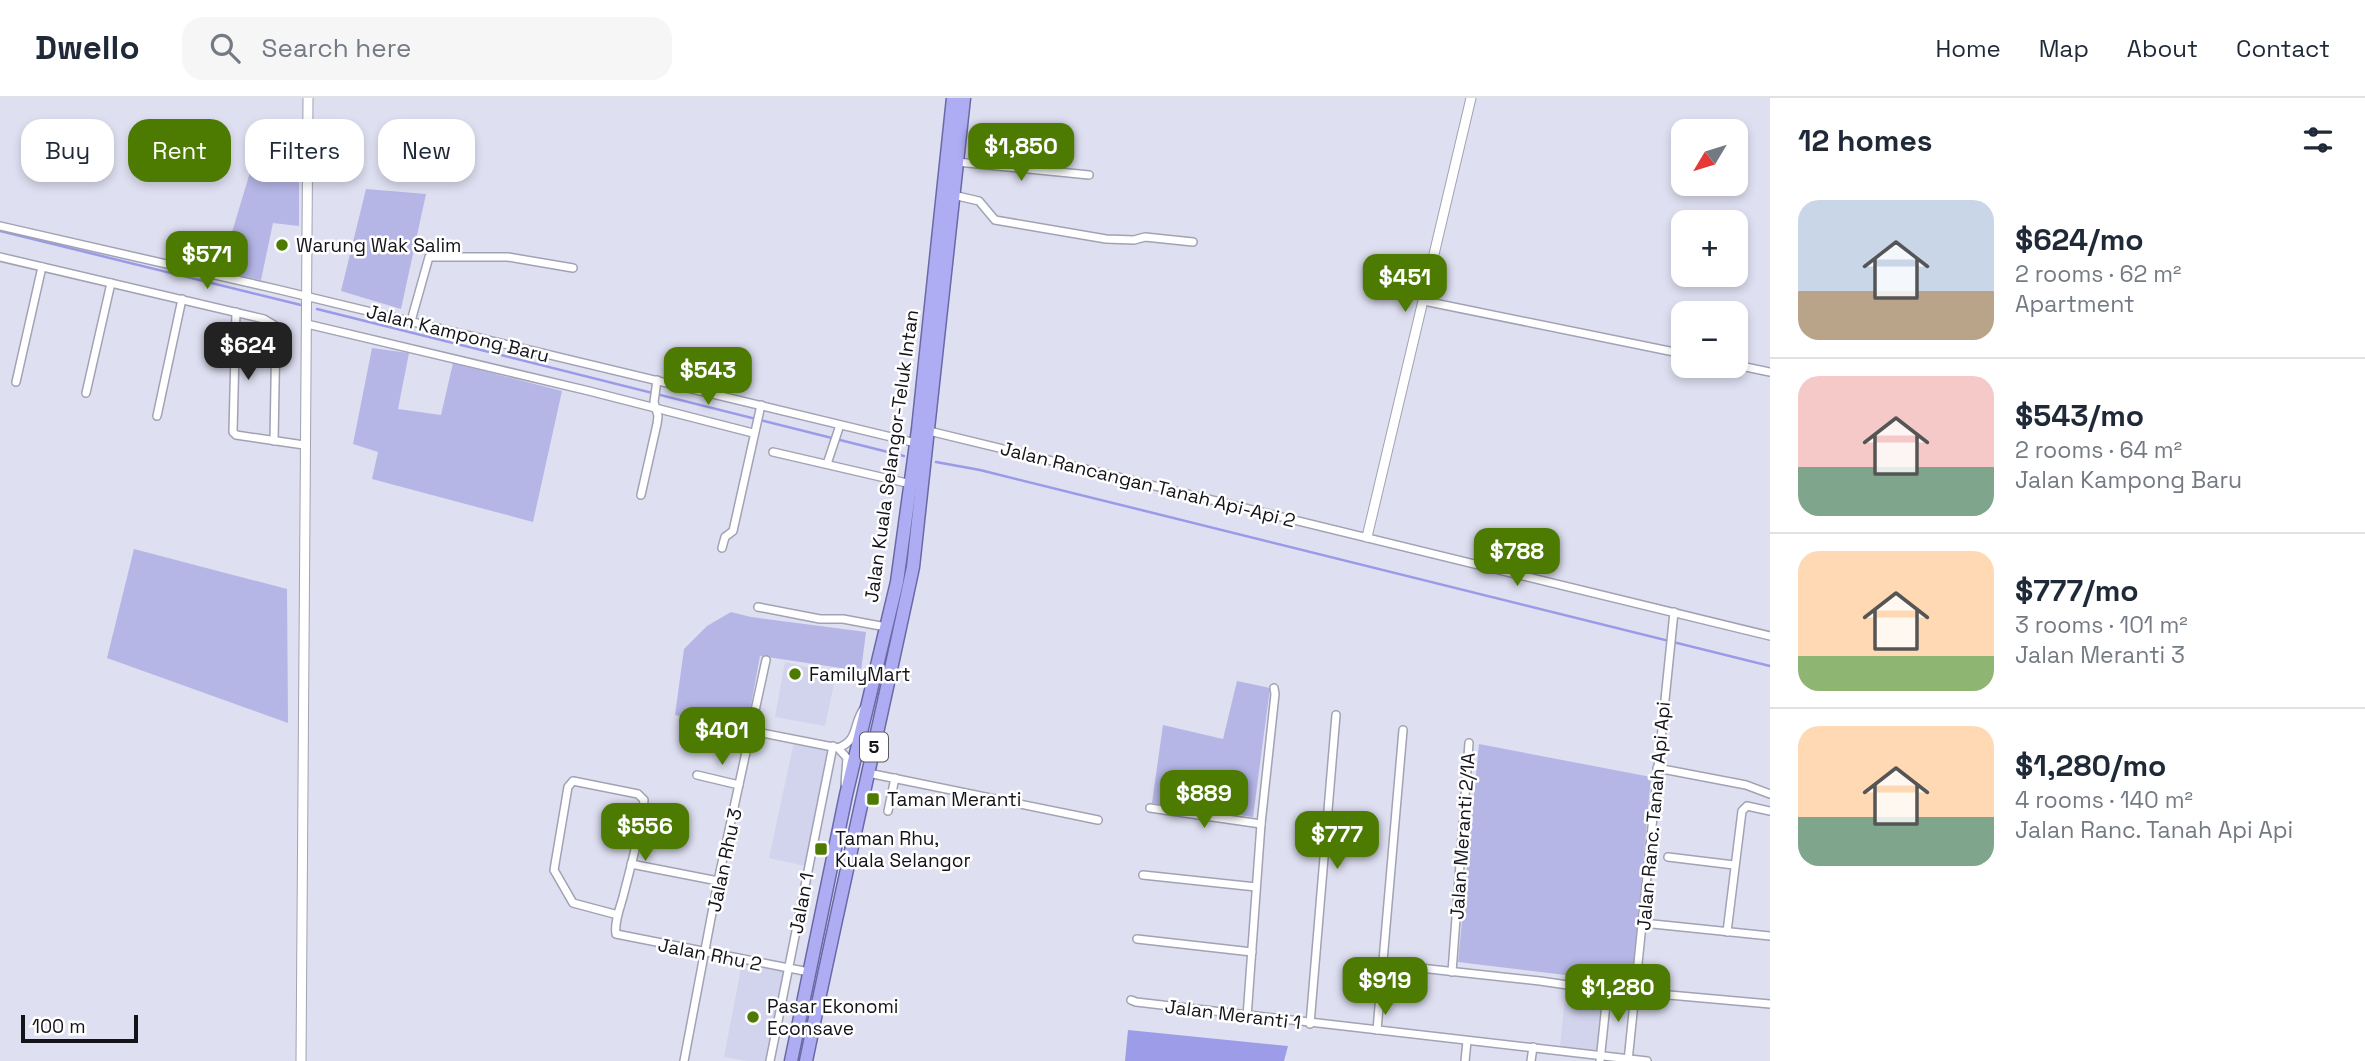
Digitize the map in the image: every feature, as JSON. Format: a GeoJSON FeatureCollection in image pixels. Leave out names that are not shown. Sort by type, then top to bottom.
{"type":"FeatureCollection","features":[{"type":"Feature","properties":{"kind":"highway","name":"Jalan Kuala Selangor-Teluk Intan"},"geometry":{"type":"LineString","coordinates":[[791,1061],[846,795],[897,582],[916,443],[953,98]]}},
{"type":"Feature","properties":{"kind":"highway","name":"Jalan Kuala Selangor-Teluk Intan"},"geometry":{"type":"LineString","coordinates":[[806,1061],[913,567],[964,98]]}},
{"type":"Feature","properties":{"kind":"street"},"geometry":{"type":"LineString","coordinates":[[301,1061],[308,98]]}},
{"type":"Feature","properties":{"kind":"street"},"geometry":{"type":"LineString","coordinates":[[1367,537],[1471,98]]}},
{"type":"Feature","properties":{"kind":"street"},"geometry":{"type":"LineString","coordinates":[[957,162],[1089,175]]}},
{"type":"Feature","properties":{"kind":"street"},"geometry":{"type":"LineString","coordinates":[[953,195],[979,201],[995,220],[1106,239],[1134,240],[1145,237],[1193,242]]}},
{"type":"Feature","properties":{"kind":"street","name":"Jalan Kampong Baru"},"geometry":{"type":"LineString","coordinates":[[0,226],[306,296],[657,384],[761,405],[916,443]]}},
{"type":"Feature","properties":{"kind":"street"},"geometry":{"type":"LineString","coordinates":[[0,257],[264,318],[274,325],[276,330],[274,440]]}},
{"type":"Feature","properties":{"kind":"street"},"geometry":{"type":"LineString","coordinates":[[411,321],[429,257],[508,257],[573,268]]}},
{"type":"Feature","properties":{"kind":"street"},"geometry":{"type":"LineString","coordinates":[[16,382],[42,267]]}},
{"type":"Feature","properties":{"kind":"street"},"geometry":{"type":"LineString","coordinates":[[86,393],[111,283]]}},
{"type":"Feature","properties":{"kind":"street"},"geometry":{"type":"LineString","coordinates":[[157,416],[182,299]]}},
{"type":"Feature","properties":{"kind":"street"},"geometry":{"type":"LineString","coordinates":[[1424,301],[1671,352]]}},
{"type":"Feature","properties":{"kind":"street"},"geometry":{"type":"LineString","coordinates":[[236,312],[233,432],[236,435],[304,445]]}},
{"type":"Feature","properties":{"kind":"street"},"geometry":{"type":"LineString","coordinates":[[307,324],[655,405],[753,433]]}},
{"type":"Feature","properties":{"kind":"street"},"geometry":{"type":"LineString","coordinates":[[1748,367],[1770,372]]}},
{"type":"Feature","properties":{"kind":"street"},"geometry":{"type":"LineString","coordinates":[[640,495],[657,424],[657,384]]}},
{"type":"Feature","properties":{"kind":"street"},"geometry":{"type":"LineString","coordinates":[[722,548],[725,537],[733,531],[761,405]]}},
{"type":"Feature","properties":{"kind":"street"},"geometry":{"type":"LineString","coordinates":[[827,464],[840,425]]}},
{"type":"Feature","properties":{"kind":"street","name":"Jalan Rancangan Tanah Api-Api 2"},"geometry":{"type":"LineString","coordinates":[[929,431],[1674,612]]}},
{"type":"Feature","properties":{"kind":"street"},"geometry":{"type":"LineString","coordinates":[[773,452],[911,484]]}},
{"type":"Feature","properties":{"kind":"street"},"geometry":{"type":"LineString","coordinates":[[758,607],[820,619],[843,619],[886,627]]}},
{"type":"Feature","properties":{"kind":"street"},"geometry":{"type":"LineString","coordinates":[[1674,612],[1770,636]]}},
{"type":"Feature","properties":{"kind":"street","name":"Jalan Ranc. Tanah Api Api"},"geometry":{"type":"LineString","coordinates":[[1628,1060],[1674,612]]}},
{"type":"Feature","properties":{"kind":"street","name":"Jalan Rhu 3"},"geometry":{"type":"LineString","coordinates":[[684,1061],[718,881],[766,660]]}},
{"type":"Feature","properties":{"kind":"street"},"geometry":{"type":"LineString","coordinates":[[1247,1017],[1274,688]]}},
{"type":"Feature","properties":{"kind":"street"},"geometry":{"type":"LineString","coordinates":[[752,731],[836,747],[849,743],[852,739],[859,715],[867,704]]}},
{"type":"Feature","properties":{"kind":"street"},"geometry":{"type":"LineString","coordinates":[[1311,1024],[1336,715]]}},
{"type":"Feature","properties":{"kind":"street"},"geometry":{"type":"LineString","coordinates":[[1377,1030],[1403,730]]}},
{"type":"Feature","properties":{"kind":"street","name":"Jalan Meranti 2/1A"},"geometry":{"type":"LineString","coordinates":[[1451,972],[1469,743]]}},
{"type":"Feature","properties":{"kind":"street"},"geometry":{"type":"LineString","coordinates":[[836,747],[847,758],[844,773],[846,795]]}},
{"type":"Feature","properties":{"kind":"street","name":"Jalan 1"},"geometry":{"type":"LineString","coordinates":[[770,1061],[836,747]]}},
{"type":"Feature","properties":{"kind":"street"},"geometry":{"type":"LineString","coordinates":[[1657,768],[1746,785],[1770,794]]}},
{"type":"Feature","properties":{"kind":"street"},"geometry":{"type":"LineString","coordinates":[[868,773],[1098,820]]}},
{"type":"Feature","properties":{"kind":"street"},"geometry":{"type":"LineString","coordinates":[[697,775],[739,785]]}},
{"type":"Feature","properties":{"kind":"street"},"geometry":{"type":"LineString","coordinates":[[888,811],[895,778]]}},
{"type":"Feature","properties":{"kind":"street"},"geometry":{"type":"LineString","coordinates":[[576,781],[643,797],[631,864],[618,915],[573,903],[554,870],[570,783],[576,781]]}},
{"type":"Feature","properties":{"kind":"street"},"geometry":{"type":"LineString","coordinates":[[1727,932],[1742,809],[1750,806],[1770,811]]}},
{"type":"Feature","properties":{"kind":"street"},"geometry":{"type":"LineString","coordinates":[[1150,808],[1261,824]]}},
{"type":"Feature","properties":{"kind":"street"},"geometry":{"type":"LineString","coordinates":[[1668,857],[1734,866]]}},
{"type":"Feature","properties":{"kind":"street"},"geometry":{"type":"LineString","coordinates":[[631,864],[718,881]]}},
{"type":"Feature","properties":{"kind":"street"},"geometry":{"type":"LineString","coordinates":[[1143,874],[1256,887]]}},
{"type":"Feature","properties":{"kind":"street","name":"Jalan Rhu 2"},"geometry":{"type":"LineString","coordinates":[[618,915],[615,930],[620,936],[809,972]]}},
{"type":"Feature","properties":{"kind":"street"},"geometry":{"type":"LineString","coordinates":[[1643,923],[1770,936]]}},
{"type":"Feature","properties":{"kind":"street"},"geometry":{"type":"LineString","coordinates":[[1137,939],[1252,952]]}},
{"type":"Feature","properties":{"kind":"street"},"geometry":{"type":"LineString","coordinates":[[1383,964],[1541,981],[1605,992],[1607,995],[1600,1058]]}},
{"type":"Feature","properties":{"kind":"street"},"geometry":{"type":"LineString","coordinates":[[1658,994],[1770,1004]]}},
{"type":"Feature","properties":{"kind":"street","name":"Jalan Meranti 1"},"geometry":{"type":"LineString","coordinates":[[1131,1000],[1247,1017],[1533,1047],[1600,1058],[1647,1061]]}},
{"type":"Feature","properties":{"kind":"street"},"geometry":{"type":"LineString","coordinates":[[1465,1061],[1467,1041]]}},
{"type":"Feature","properties":{"kind":"street"},"geometry":{"type":"LineString","coordinates":[[1531,1061],[1533,1047]]}},
{"type":"Feature","properties":{"kind":"shaded area"},"geometry":{"type":"Polygon","coordinates":[[[247,182],[299,182],[299,226],[273,223],[261,280],[220,272],[247,182]]]}},
{"type":"Feature","properties":{"kind":"shaded area"},"geometry":{"type":"Polygon","coordinates":[[[366,189],[426,194],[401,309],[341,291],[366,189]]]}},
{"type":"Feature","properties":{"kind":"shaded area"},"geometry":{"type":"Polygon","coordinates":[[[372,348],[409,353],[398,409],[441,415],[453,363],[562,391],[533,522],[372,479],[378,452],[353,444],[372,348]]]}},
{"type":"Feature","properties":{"kind":"shaded area"},"geometry":{"type":"Polygon","coordinates":[[[134,549],[287,589],[288,723],[107,658],[134,549]]]}},
{"type":"Feature","properties":{"kind":"shaded area"},"geometry":{"type":"Polygon","coordinates":[[[731,612],[866,632],[861,671],[760,656],[746,732],[675,715],[684,649],[707,626],[731,612]]]}},
{"type":"Feature","properties":{"kind":"shaded area"},"geometry":{"type":"Polygon","coordinates":[[[785,662],[836,674],[825,726],[775,717],[785,662]]]}},
{"type":"Feature","properties":{"kind":"shaded area"},"geometry":{"type":"Polygon","coordinates":[[[1237,681],[1270,688],[1253,817],[1152,803],[1163,725],[1223,739],[1237,681]]]}},
{"type":"Feature","properties":{"kind":"shaded area"},"geometry":{"type":"Polygon","coordinates":[[[794,742],[829,748],[805,866],[769,858],[794,742]]]}},
{"type":"Feature","properties":{"kind":"shaded area"},"geometry":{"type":"Polygon","coordinates":[[[1479,744],[1651,777],[1632,983],[1458,962],[1479,744]]]}},
{"type":"Feature","properties":{"kind":"shaded area"},"geometry":{"type":"Polygon","coordinates":[[[742,963],[784,971],[766,1061],[724,1057],[742,963]]]}},
{"type":"Feature","properties":{"kind":"shaded area"},"geometry":{"type":"Polygon","coordinates":[[[1566,988],[1603,992],[1598,1051],[1560,1047],[1566,988]]]}},
{"type":"Feature","properties":{"kind":"shaded area"},"geometry":{"type":"Polygon","coordinates":[[[1128,1030],[1288,1046],[1284,1061],[1125,1061],[1128,1030]]]}},
{"type":"Feature","properties":{"kind":"waterway"},"geometry":{"type":"LineString","coordinates":[[0,231],[301,305]]}},
{"type":"Feature","properties":{"kind":"waterway"},"geometry":{"type":"LineString","coordinates":[[317,309],[904,456]]}},
{"type":"Feature","properties":{"kind":"waterway"},"geometry":{"type":"LineString","coordinates":[[936,462],[980,470],[1770,666]]}},
{"type":"Feature","properties":{"kind":"place","name":"Warung Wak Salim"},"geometry":{"type":"Point","coordinates":[282,245]}},
{"type":"Feature","properties":{"kind":"place","name":"FamilyMart"},"geometry":{"type":"Point","coordinates":[795,674]}},
{"type":"Feature","properties":{"kind":"place","name":"Taman Meranti"},"geometry":{"type":"Point","coordinates":[873,799]}},
{"type":"Feature","properties":{"kind":"place","name":"Taman Rhu, Kuala Selangor"},"geometry":{"type":"Point","coordinates":[821,849]}},
{"type":"Feature","properties":{"kind":"place","name":"Pasar Ekonomi Econsave"},"geometry":{"type":"Point","coordinates":[753,1017]}}]}
